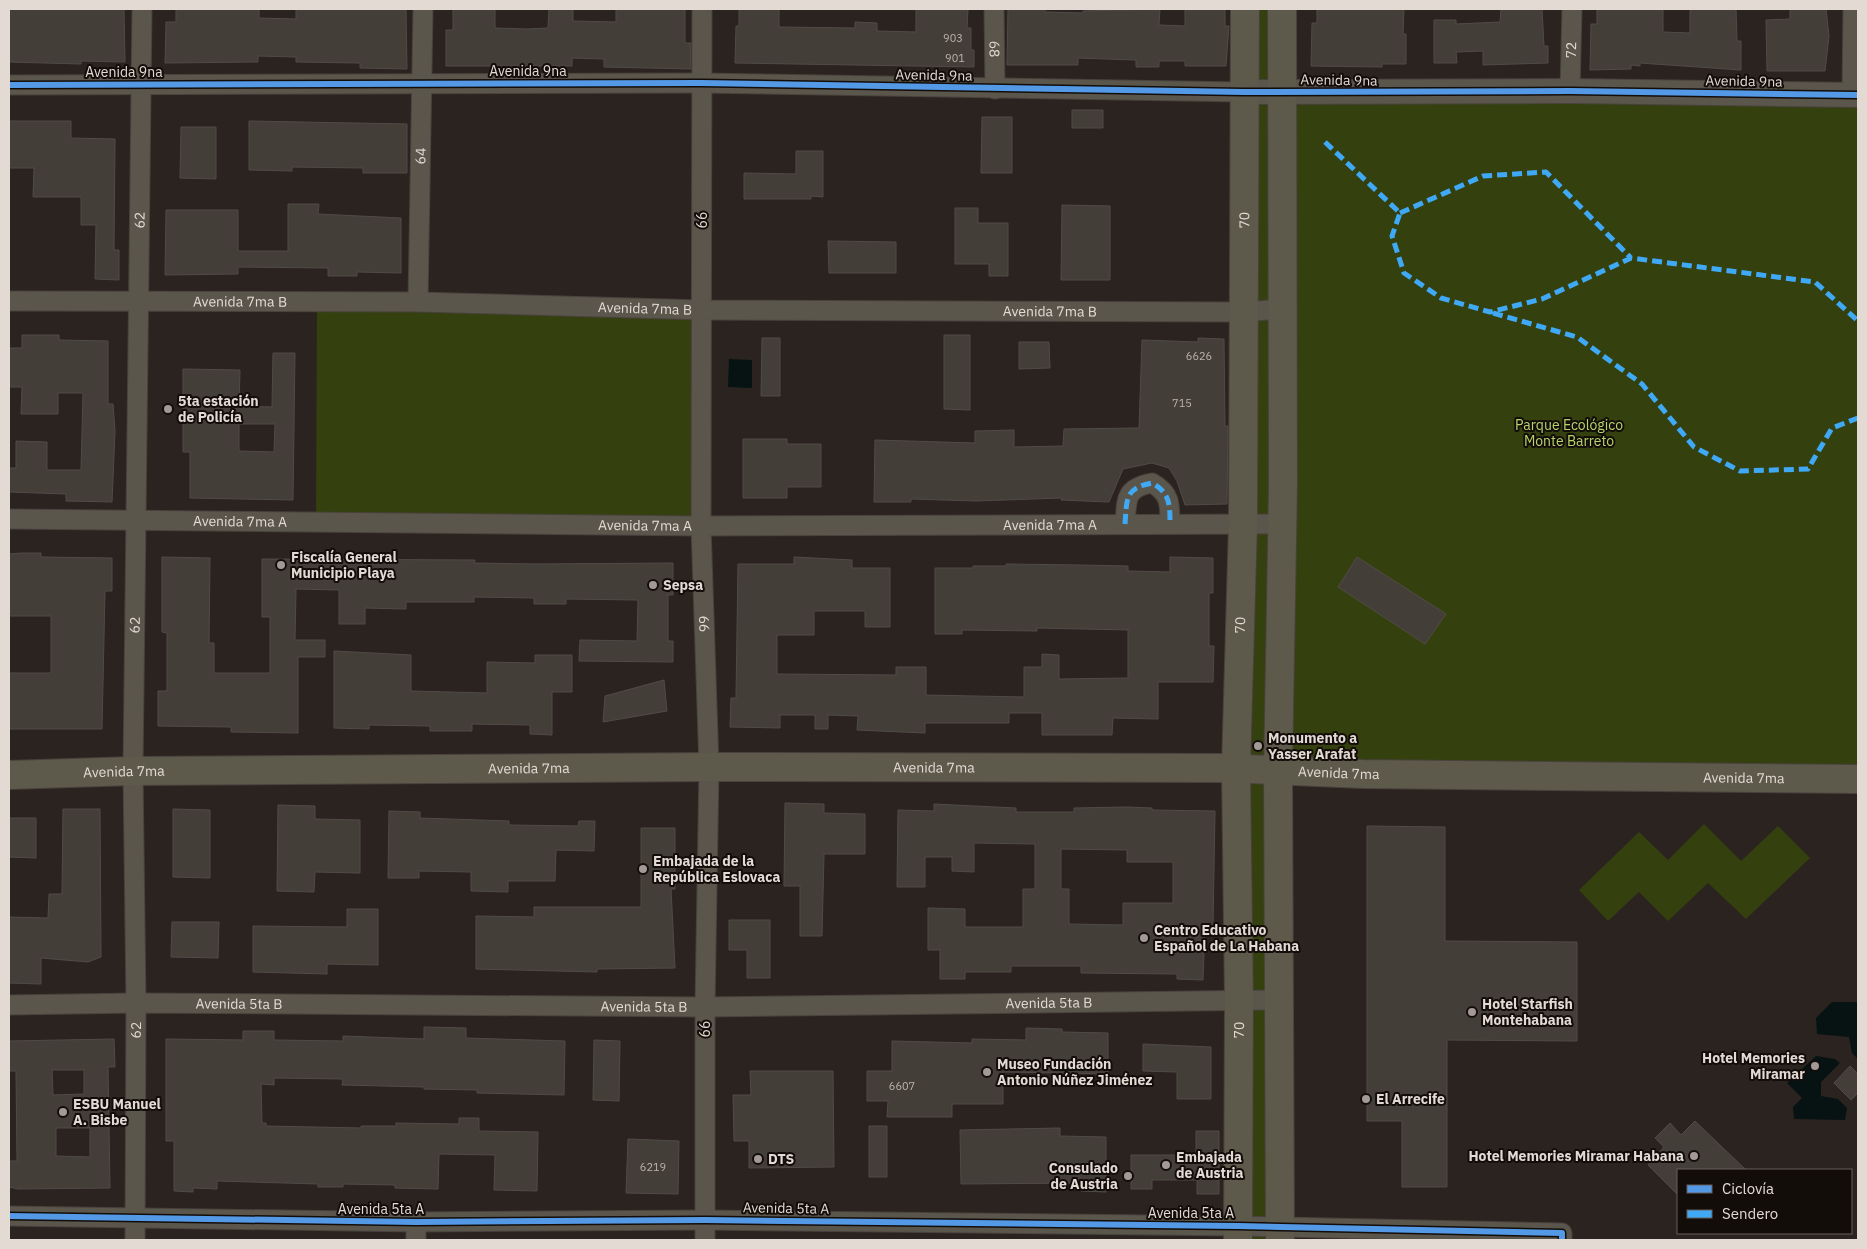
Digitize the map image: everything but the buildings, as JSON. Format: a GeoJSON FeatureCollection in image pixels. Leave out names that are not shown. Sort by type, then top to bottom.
{"type":"FeatureCollection","features":[{"type":"Feature","properties":{"kind":"main road","name":"70"},"geometry":{"type":"LineString","coordinates":[[1238,1233],[1239,1001],[1236,769],[1243,524],[1245,9]]}},
{"type":"Feature","properties":{"kind":"main road"},"geometry":{"type":"LineString","coordinates":[[1280,1233],[1278,772],[1283,524],[1281,309],[1282,9]]}},
{"type":"Feature","properties":{"kind":"main road","name":"Avenida 7ma"},"geometry":{"type":"LineString","coordinates":[[9,775],[132,772],[709,768],[1236,769],[1278,772],[1858,778]]}},
{"type":"Feature","properties":{"kind":"street","name":"62"},"geometry":{"type":"LineString","coordinates":[[135,1240],[136,1003],[132,772],[142,9]]}},
{"type":"Feature","properties":{"kind":"street","name":"64"},"geometry":{"type":"LineString","coordinates":[[418,302],[423,9]]}},
{"type":"Feature","properties":{"kind":"street","name":"66"},"geometry":{"type":"LineString","coordinates":[[702,9],[701,526],[709,768],[705,1007],[705,1240]]}},
{"type":"Feature","properties":{"kind":"street","name":"68"},"geometry":{"type":"LineString","coordinates":[[994,9],[995,89]]}},
{"type":"Feature","properties":{"kind":"street","name":"72"},"geometry":{"type":"LineString","coordinates":[[1570,91],[1572,9]]}},
{"type":"Feature","properties":{"kind":"street"},"geometry":{"type":"LineString","coordinates":[[1853,9],[1855,95]]}},
{"type":"Feature","properties":{"kind":"street","name":"Avenida 9na"},"geometry":{"type":"LineString","coordinates":[[9,85],[701,83],[1244,92],[1570,91],[1855,95]]}},
{"type":"Feature","properties":{"kind":"street","name":"Avenida 7ma B"},"geometry":{"type":"LineString","coordinates":[[9,301],[418,302],[702,310],[1243,312],[1281,309]]}},
{"type":"Feature","properties":{"kind":"street"},"geometry":{"type":"LineString","coordinates":[[1125,524],[1127,497],[1133,489],[1152,483],[1160,487],[1170,501],[1170,524]]}},
{"type":"Feature","properties":{"kind":"street","name":"Avenida 7ma A"},"geometry":{"type":"LineString","coordinates":[[9,519],[701,526],[1283,524]]}},
{"type":"Feature","properties":{"kind":"street","name":"Avenida 5ta B"},"geometry":{"type":"LineString","coordinates":[[9,1005],[136,1003],[705,1007],[1279,1000]]}},
{"type":"Feature","properties":{"kind":"street","name":"Avenida 5ta A"},"geometry":{"type":"LineString","coordinates":[[9,1216],[135,1219],[416,1231],[705,1220],[987,1232],[1562,1236]]}},
{"type":"Feature","properties":{"kind":"green space"},"geometry":{"type":"Polygon","coordinates":[[[1253,9],[1275,9],[1271,104],[1274,321],[1269,777],[1272,1240],[1251,1240],[1247,1211],[1253,9]]]}},
{"type":"Feature","properties":{"kind":"green space","name":"Parque Ecológico Monte Barreto"},"geometry":{"type":"Polygon","coordinates":[[[1281,91],[1858,95],[1858,779],[1290,772],[1281,91]]]}},
{"type":"Feature","properties":{"kind":"green space"},"geometry":{"type":"Polygon","coordinates":[[[317,303],[702,310],[701,526],[316,521],[317,303]]]}},
{"type":"Feature","properties":{"kind":"green space"},"geometry":{"type":"Polygon","coordinates":[[[1704,824],[1741,861],[1778,826],[1810,858],[1746,919],[1708,883],[1668,921],[1639,892],[1608,921],[1579,890],[1639,832],[1668,860],[1704,824]]]}},
{"type":"Feature","properties":{"kind":"shaded area"},"geometry":{"type":"Polygon","coordinates":[[[729,359],[752,360],[752,388],[728,387],[729,359]]]}},
{"type":"Feature","properties":{"kind":"shaded area"},"geometry":{"type":"Polygon","coordinates":[[[1832,1002],[1858,1002],[1858,1059],[1852,1053],[1849,1037],[1817,1034],[1816,1018],[1832,1002]]]}},
{"type":"Feature","properties":{"kind":"shaded area"},"geometry":{"type":"Polygon","coordinates":[[[1816,1056],[1835,1059],[1840,1063],[1821,1082],[1821,1096],[1838,1099],[1847,1108],[1845,1120],[1794,1119],[1793,1107],[1802,1098],[1787,1083],[1816,1056]]]}},
{"type":"Feature","properties":{"kind":"marked path"},"geometry":{"type":"LineString","coordinates":[[1325,142],[1400,213],[1392,236],[1404,273],[1441,298],[1490,312],[1542,299],[1631,258],[1815,282],[1858,321]]}},
{"type":"Feature","properties":{"kind":"marked path"},"geometry":{"type":"LineString","coordinates":[[1400,213],[1483,176],[1546,172],[1631,258]]}},
{"type":"Feature","properties":{"kind":"marked path"},"geometry":{"type":"LineString","coordinates":[[1493,313],[1577,337],[1642,384],[1694,447],[1740,471],[1808,469],[1832,428],[1858,418]]}},
{"type":"Feature","properties":{"kind":"marked path"},"geometry":{"type":"LineString","coordinates":[[1125,524],[1129,496],[1136,488],[1152,483],[1166,495],[1170,511],[1170,524]]}},
{"type":"Feature","properties":{"kind":"cycle path"},"geometry":{"type":"LineString","coordinates":[[9,85],[701,83],[1243,92],[1570,91],[1858,95]]}},
{"type":"Feature","properties":{"kind":"cycle path"},"geometry":{"type":"LineString","coordinates":[[9,1216],[416,1222],[705,1220],[1238,1226],[1562,1233],[1562,1240]]}},
{"type":"Feature","properties":{"kind":"place","name":"5ta estación de Policía"},"geometry":{"type":"Point","coordinates":[168,409]}},
{"type":"Feature","properties":{"kind":"place","name":"Fiscalía General Municipio Playa"},"geometry":{"type":"Point","coordinates":[281,565]}},
{"type":"Feature","properties":{"kind":"place","name":"Sepsa"},"geometry":{"type":"Point","coordinates":[653,585]}},
{"type":"Feature","properties":{"kind":"place","name":"Monumento a Yasser Arafat"},"geometry":{"type":"Point","coordinates":[1258,746]}},
{"type":"Feature","properties":{"kind":"place","name":"Embajada de la República Eslovaca"},"geometry":{"type":"Point","coordinates":[643,869]}},
{"type":"Feature","properties":{"kind":"place","name":"Centro Educativo Español de La Habana"},"geometry":{"type":"Point","coordinates":[1144,938]}},
{"type":"Feature","properties":{"kind":"place","name":"Hotel Starfish Montehabana"},"geometry":{"type":"Point","coordinates":[1472,1012]}},
{"type":"Feature","properties":{"kind":"place","name":"Hotel Memories Miramar"},"geometry":{"type":"Point","coordinates":[1815,1066]}},
{"type":"Feature","properties":{"kind":"place","name":"Museo Fundación Antonio Núñez Jiménez"},"geometry":{"type":"Point","coordinates":[987,1072]}},
{"type":"Feature","properties":{"kind":"place","name":"El Arrecife"},"geometry":{"type":"Point","coordinates":[1366,1099]}},
{"type":"Feature","properties":{"kind":"place","name":"ESBU Manuel A. Bisbe"},"geometry":{"type":"Point","coordinates":[63,1112]}},
{"type":"Feature","properties":{"kind":"place","name":"Hotel Memories Miramar Habana"},"geometry":{"type":"Point","coordinates":[1694,1156]}},
{"type":"Feature","properties":{"kind":"place","name":"DTS"},"geometry":{"type":"Point","coordinates":[758,1159]}},
{"type":"Feature","properties":{"kind":"place","name":"Embajada de Austria"},"geometry":{"type":"Point","coordinates":[1166,1165]}},
{"type":"Feature","properties":{"kind":"place","name":"Consulado de Austria"},"geometry":{"type":"Point","coordinates":[1128,1176]}}]}
